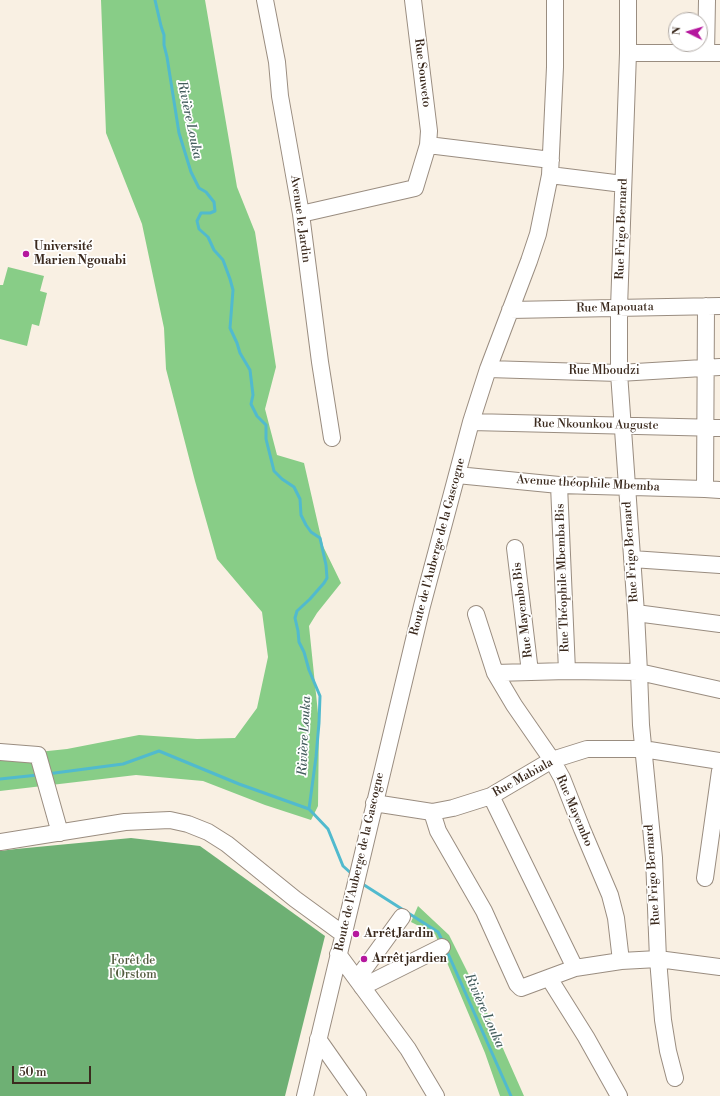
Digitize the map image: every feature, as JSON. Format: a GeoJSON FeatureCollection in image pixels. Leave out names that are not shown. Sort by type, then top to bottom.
{"type":"FeatureCollection","features":[{"type":"Feature","properties":{"kind":"street","name":"Avenue le Jardin"},"geometry":{"type":"LineString","coordinates":[[266,0],[277,62],[280,96],[301,214],[320,362],[332,438]]}},
{"type":"Feature","properties":{"kind":"street","name":"Rue Souweto"},"geometry":{"type":"LineString","coordinates":[[301,214],[415,188],[428,145],[429,131],[413,0]]}},
{"type":"Feature","properties":{"kind":"street","name":"Route de l'Auberge de la Gascogne"},"geometry":{"type":"LineString","coordinates":[[305,1096],[422,606],[471,422],[488,369],[538,234],[550,167],[555,67],[555,0]]}},
{"type":"Feature","properties":{"kind":"street","name":"Rue Frigo Bernard"},"geometry":{"type":"LineString","coordinates":[[628,0],[628,53],[619,308],[620,372],[636,613],[641,725],[654,858],[658,958],[663,1020],[668,1051],[676,1078]]}},
{"type":"Feature","properties":{"kind":"street"},"geometry":{"type":"LineString","coordinates":[[628,53],[713,53],[707,0]]}},
{"type":"Feature","properties":{"kind":"street"},"geometry":{"type":"LineString","coordinates":[[428,145],[550,167],[623,184]]}},
{"type":"Feature","properties":{"kind":"street"},"geometry":{"type":"LineString","coordinates":[[712,490],[713,306]]}},
{"type":"Feature","properties":{"kind":"street","name":"Rue Mapouata"},"geometry":{"type":"LineString","coordinates":[[510,310],[713,306]]}},
{"type":"Feature","properties":{"kind":"street","name":"Rue Mboudzi"},"geometry":{"type":"LineString","coordinates":[[488,369],[620,372],[713,367]]}},
{"type":"Feature","properties":{"kind":"street","name":"Rue Nkounkou Auguste"},"geometry":{"type":"LineString","coordinates":[[471,422],[713,428]]}},
{"type":"Feature","properties":{"kind":"street","name":"Avenue théophile Mbemba"},"geometry":{"type":"LineString","coordinates":[[457,475],[559,485],[712,490]]}},
{"type":"Feature","properties":{"kind":"street","name":"Rue Théophile Mbemba Bis"},"geometry":{"type":"LineString","coordinates":[[559,485],[567,671]]}},
{"type":"Feature","properties":{"kind":"street","name":"Rue Mayembo Bis"},"geometry":{"type":"LineString","coordinates":[[515,548],[530,672]]}},
{"type":"Feature","properties":{"kind":"street"},"geometry":{"type":"LineString","coordinates":[[632,560],[720,566]]}},
{"type":"Feature","properties":{"kind":"street"},"geometry":{"type":"LineString","coordinates":[[636,613],[720,624]]}},
{"type":"Feature","properties":{"kind":"street","name":"Rue Mayembo"},"geometry":{"type":"LineString","coordinates":[[476,614],[495,674],[514,705],[552,760],[562,778],[610,895],[616,918],[621,961]]}},
{"type":"Feature","properties":{"kind":"street"},"geometry":{"type":"LineString","coordinates":[[495,674],[567,671],[639,672],[720,690]]}},
{"type":"Feature","properties":{"kind":"street","name":"Rue Mabiala"},"geometry":{"type":"LineString","coordinates":[[374,803],[432,812],[453,808],[491,796],[552,760],[587,749],[644,749],[720,761]]}},
{"type":"Feature","properties":{"kind":"street"},"geometry":{"type":"LineString","coordinates":[[0,752],[38,755],[49,789],[60,833]]}},
{"type":"Feature","properties":{"kind":"street"},"geometry":{"type":"LineString","coordinates":[[705,878],[720,771]]}},
{"type":"Feature","properties":{"kind":"street"},"geometry":{"type":"LineString","coordinates":[[491,796],[575,968]]}},
{"type":"Feature","properties":{"kind":"street"},"geometry":{"type":"LineString","coordinates":[[432,812],[438,831],[484,911],[518,986],[521,988],[575,968],[621,961],[658,958],[720,967]]}},
{"type":"Feature","properties":{"kind":"street"},"geometry":{"type":"LineString","coordinates":[[0,842],[125,822],[170,820],[188,824],[208,832],[227,844],[295,899],[343,934]]}},
{"type":"Feature","properties":{"kind":"street"},"geometry":{"type":"LineString","coordinates":[[360,983],[402,918]]}},
{"type":"Feature","properties":{"kind":"street"},"geometry":{"type":"LineString","coordinates":[[360,983],[442,946]]}},
{"type":"Feature","properties":{"kind":"street"},"geometry":{"type":"LineString","coordinates":[[338,954],[408,1049],[436,1096]]}},
{"type":"Feature","properties":{"kind":"street"},"geometry":{"type":"LineString","coordinates":[[549,978],[586,1037],[619,1096]]}},
{"type":"Feature","properties":{"kind":"street"},"geometry":{"type":"LineString","coordinates":[[318,1039],[358,1096]]}},
{"type":"Feature","properties":{"kind":"green space"},"geometry":{"type":"Polygon","coordinates":[[[101,0],[205,0],[237,187],[255,232],[276,367],[265,409],[277,455],[304,463],[323,546],[341,583],[317,613],[309,626],[319,723],[318,806],[311,820],[265,805],[203,781],[136,775],[0,791],[0,756],[67,749],[139,735],[197,739],[235,738],[257,708],[268,657],[262,612],[217,559],[166,369],[164,328],[142,224],[106,133],[101,0]]]}},
{"type":"Feature","properties":{"kind":"green space"},"geometry":{"type":"Polygon","coordinates":[[[8,267],[44,276],[40,291],[47,293],[39,326],[32,324],[27,346],[0,339],[0,285],[3,285],[8,267]]]}},
{"type":"Feature","properties":{"kind":"green space","name":"Forêt de l'Orstom"},"geometry":{"type":"Polygon","coordinates":[[[131,838],[200,846],[325,936],[285,1096],[0,1096],[0,851],[131,838]]]}},
{"type":"Feature","properties":{"kind":"green space"},"geometry":{"type":"Polygon","coordinates":[[[418,906],[449,935],[482,1001],[524,1096],[500,1096],[485,1053],[435,934],[411,922],[418,906]]]}},
{"type":"Feature","properties":{"kind":"waterway","name":"Rivière Louka"},"geometry":{"type":"LineString","coordinates":[[155,0],[164,35],[164,45],[179,133],[191,172],[199,188],[206,192],[214,202],[215,211],[210,213],[201,213],[197,221],[199,229],[208,237],[214,250],[223,260],[230,279],[233,290],[230,328],[240,353],[250,370],[253,395],[251,404],[257,416],[266,425],[266,439],[274,471],[282,479],[294,487],[300,499],[301,515],[306,525],[311,532],[320,538],[326,565],[327,578],[310,599],[297,611],[295,618],[299,642],[320,696],[316,757],[309,809],[328,829],[343,866],[353,875]]}},
{"type":"Feature","properties":{"kind":"waterway"},"geometry":{"type":"LineString","coordinates":[[47,774],[123,764],[159,751],[239,784],[309,809]]}},
{"type":"Feature","properties":{"kind":"waterway"},"geometry":{"type":"LineString","coordinates":[[0,779],[38,775]]}},
{"type":"Feature","properties":{"kind":"waterway","name":"Rivière Louka"},"geometry":{"type":"LineString","coordinates":[[361,883],[438,932],[443,942]]}},
{"type":"Feature","properties":{"kind":"waterway","name":"Rivière Louka"},"geometry":{"type":"LineString","coordinates":[[446,949],[511,1096]]}},
{"type":"Feature","properties":{"kind":"place","name":"Université Marien Ngouabi"},"geometry":{"type":"Point","coordinates":[26,254]}},
{"type":"Feature","properties":{"kind":"place","name":"Arrêt Jardin"},"geometry":{"type":"Point","coordinates":[356,934]}},
{"type":"Feature","properties":{"kind":"place","name":"Arrêt jardien"},"geometry":{"type":"Point","coordinates":[364,959]}}]}
